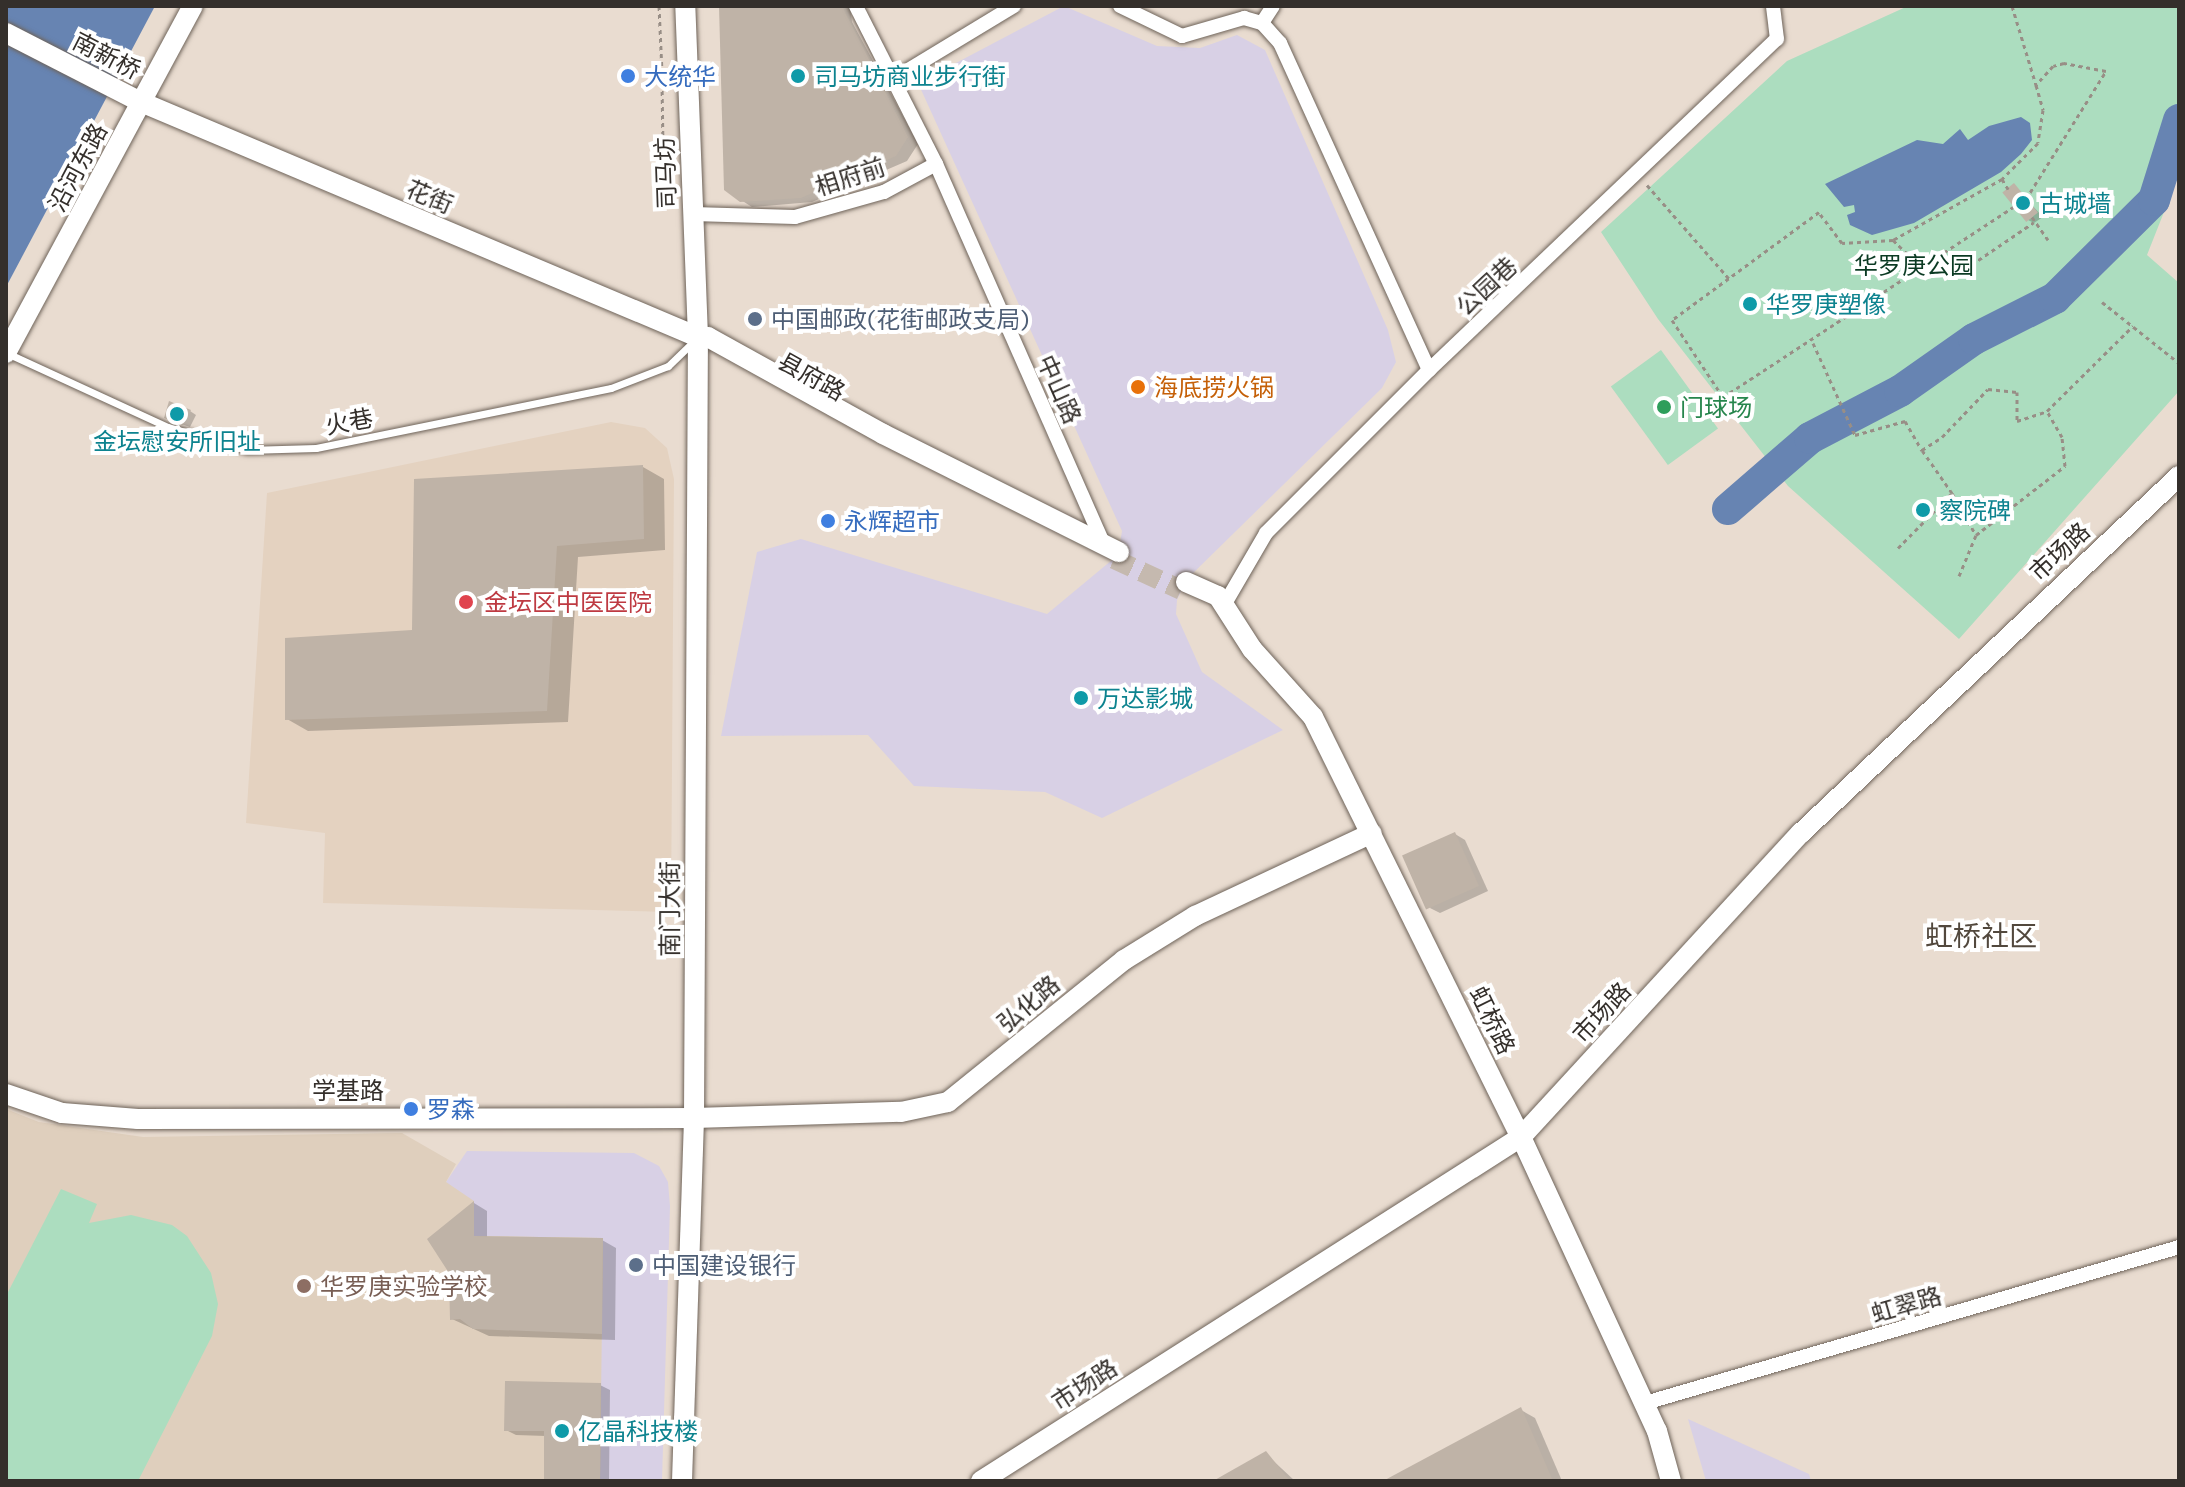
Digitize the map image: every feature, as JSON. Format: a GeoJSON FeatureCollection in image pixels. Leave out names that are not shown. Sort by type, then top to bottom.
{"type":"FeatureCollection","features":[{"type":"Feature","properties":{"kind":"street","name":"沿河东路"},"geometry":{"type":"LineString","coordinates":[[6,352],[193,6]]}},
{"type":"Feature","properties":{"kind":"street","name":"司马坊"},"geometry":{"type":"LineString","coordinates":[[685,6],[698,337]]}},
{"type":"Feature","properties":{"kind":"street"},"geometry":{"type":"LineString","coordinates":[[856,6],[890,81],[936,164]]}},
{"type":"Feature","properties":{"kind":"street"},"geometry":{"type":"LineString","coordinates":[[890,81],[1014,6]]}},
{"type":"Feature","properties":{"kind":"street"},"geometry":{"type":"LineString","coordinates":[[1120,6],[1182,36],[1244,18],[1262,23],[1280,43],[1429,370]]}},
{"type":"Feature","properties":{"kind":"street"},"geometry":{"type":"LineString","coordinates":[[1262,23],[1273,6]]}},
{"type":"Feature","properties":{"kind":"street","name":"公园巷"},"geometry":{"type":"LineString","coordinates":[[1223,607],[1266,533],[1429,370],[1777,39],[1773,6]]}},
{"type":"Feature","properties":{"kind":"street","name":"南新桥"},"geometry":{"type":"LineString","coordinates":[[6,33],[141,102]]}},
{"type":"Feature","properties":{"kind":"street","name":"花街"},"geometry":{"type":"LineString","coordinates":[[141,102],[698,337]]}},
{"type":"Feature","properties":{"kind":"street","name":"相府前"},"geometry":{"type":"LineString","coordinates":[[693,214],[795,217],[884,192],[936,164]]}},
{"type":"Feature","properties":{"kind":"street","name":"中山路"},"geometry":{"type":"LineString","coordinates":[[936,164],[1112,552]]}},
{"type":"Feature","properties":{"kind":"street","name":"县府路"},"geometry":{"type":"LineString","coordinates":[[698,337],[881,445],[1112,552]]}},
{"type":"Feature","properties":{"kind":"street","name":"南门大街"},"geometry":{"type":"LineString","coordinates":[[682,1481],[694,1118],[698,337]]}},
{"type":"Feature","properties":{"kind":"street","name":"市场路"},"geometry":{"type":"LineString","coordinates":[[981,1481],[1521,1137],[1801,833],[2179,476]]}},
{"type":"Feature","properties":{"kind":"street"},"geometry":{"type":"LineString","coordinates":[[1184,586],[1223,607]]}},
{"type":"Feature","properties":{"kind":"street","name":"虹桥路"},"geometry":{"type":"LineString","coordinates":[[1223,607],[1252,649],[1313,717],[1521,1137],[1645,1403],[1671,1481]]}},
{"type":"Feature","properties":{"kind":"street","name":"弘化路"},"geometry":{"type":"LineString","coordinates":[[694,1118],[901,1112],[948,1102],[1124,960],[1195,916],[1372,833]]}},
{"type":"Feature","properties":{"kind":"street","name":"学基路"},"geometry":{"type":"LineString","coordinates":[[6,1094],[62,1113],[138,1119],[694,1118]]}},
{"type":"Feature","properties":{"kind":"street","name":"虹翠路"},"geometry":{"type":"LineString","coordinates":[[1645,1403],[2179,1247]]}},
{"type":"Feature","properties":{"kind":"lane","name":"火巷"},"geometry":{"type":"LineString","coordinates":[[6,352],[168,427],[247,450],[316,448],[611,388],[668,366],[698,337]]}},
{"type":"Feature","properties":{"kind":"path"},"geometry":{"type":"LineString","coordinates":[[659,6],[662,72]]}},
{"type":"Feature","properties":{"kind":"path"},"geometry":{"type":"LineString","coordinates":[[2012,6],[2043,110],[2038,143],[2002,179],[1893,240],[1842,243],[1819,212],[1731,281],[1672,320],[1723,397],[1813,343],[2026,199],[2106,71],[2064,63],[2053,66],[2036,85]]}},
{"type":"Feature","properties":{"kind":"path"},"geometry":{"type":"LineString","coordinates":[[662,83],[663,144]]}},
{"type":"Feature","properties":{"kind":"path"},"geometry":{"type":"LineString","coordinates":[[1636,173],[1731,281]]}},
{"type":"Feature","properties":{"kind":"path"},"geometry":{"type":"LineString","coordinates":[[2002,179],[2008,189]]}},
{"type":"Feature","properties":{"kind":"path"},"geometry":{"type":"LineString","coordinates":[[1893,240],[1922,268],[1952,278],[2033,220],[2048,240]]}},
{"type":"Feature","properties":{"kind":"path"},"geometry":{"type":"LineString","coordinates":[[2102,302],[2179,363]]}},
{"type":"Feature","properties":{"kind":"path"},"geometry":{"type":"LineString","coordinates":[[1922,450],[1942,437],[1988,389],[2017,392],[2017,421],[2047,411],[2133,326]]}},
{"type":"Feature","properties":{"kind":"path"},"geometry":{"type":"LineString","coordinates":[[1813,343],[1855,435],[1905,421],[1976,535]]}},
{"type":"Feature","properties":{"kind":"path"},"geometry":{"type":"LineString","coordinates":[[1959,576],[1976,535],[2065,466],[2062,437],[2047,411]]}},
{"type":"Feature","properties":{"kind":"path"},"geometry":{"type":"LineString","coordinates":[[1898,548],[1952,493]]}},
{"type":"Feature","properties":{"kind":"shaded area"},"geometry":{"type":"Polygon","coordinates":[[[1064,6],[1157,46],[1200,48],[1237,35],[1265,50],[1388,330],[1396,362],[1382,388],[1187,579],[1177,600],[1176,614],[1202,672],[1283,730],[1102,818],[1045,792],[914,786],[868,735],[721,736],[757,552],[801,539],[1047,614],[1118,555],[1122,531],[918,83],[1064,6]]]}},
{"type":"Feature","properties":{"kind":"shaded area","name":"金坛区中医医院"},"geometry":{"type":"Polygon","coordinates":[[[611,422],[645,428],[667,448],[674,479],[671,912],[323,903],[325,833],[246,823],[267,493],[611,422]]]}},
{"type":"Feature","properties":{"kind":"shaded area","name":"华罗庚实验学校"},"geometry":{"type":"Polygon","coordinates":[[[6,1109],[39,1122],[143,1137],[402,1133],[456,1164],[446,1182],[474,1201],[474,1236],[603,1238],[600,1481],[6,1481],[6,1109]]]}},
{"type":"Feature","properties":{"kind":"shaded area"},"geometry":{"type":"Polygon","coordinates":[[[467,1151],[634,1153],[659,1166],[668,1182],[670,1206],[662,1481],[600,1481],[602,1238],[474,1236],[446,1182],[467,1151]]]}},
{"type":"Feature","properties":{"kind":"shaded area"},"geometry":{"type":"Polygon","coordinates":[[[1688,1419],[1809,1474],[1811,1481],[1706,1481],[1688,1419]]]}},
{"type":"Feature","properties":{"kind":"green space","name":"华罗庚公园"},"geometry":{"type":"Polygon","coordinates":[[[1908,6],[2179,6],[2179,174],[2147,255],[2179,283],[2179,391],[1959,639],[1788,486],[1658,319],[1601,232],[1787,61],[1908,6]]]}},
{"type":"Feature","properties":{"kind":"green space","name":"门球场"},"geometry":{"type":"Polygon","coordinates":[[[1661,350],[1718,428],[1668,465],[1611,386],[1661,350]]]}},
{"type":"Feature","properties":{"kind":"green space"},"geometry":{"type":"Polygon","coordinates":[[[61,1189],[97,1204],[89,1223],[131,1215],[172,1225],[187,1236],[211,1273],[218,1304],[212,1336],[138,1481],[6,1481],[6,1296],[61,1189]]]}},
{"type":"Feature","properties":{"kind":"water"},"geometry":{"type":"Polygon","coordinates":[[[6,6],[155,6],[6,287],[6,6]]]}},
{"type":"Feature","properties":{"kind":"water"},"geometry":{"type":"Polygon","coordinates":[[[2021,117],[2030,123],[2032,140],[2021,154],[2001,172],[1914,223],[1872,235],[1850,225],[1847,215],[1855,212],[1854,205],[1844,207],[1825,184],[1917,140],[1943,144],[1960,129],[1968,140],[1989,126],[2021,117]]]}},
{"type":"Feature","properties":{"kind":"building","name":"司马坊商业步行街"},"geometry":{"type":"Polygon","coordinates":[[[719,6],[842,6],[908,137],[896,156],[801,198],[740,202],[724,190],[719,6]]]}},
{"type":"Feature","properties":{"kind":"building"},"geometry":{"type":"Polygon","coordinates":[[[2014,183],[2038,213],[2026,222],[2002,192],[2014,183]]]}},
{"type":"Feature","properties":{"kind":"building","name":"金坛慰安所旧址"},"geometry":{"type":"Polygon","coordinates":[[[169,401],[191,410],[183,425],[164,418],[169,401]]]}},
{"type":"Feature","properties":{"kind":"building"},"geometry":{"type":"Polygon","coordinates":[[[643,465],[644,539],[557,546],[547,711],[285,720],[285,638],[412,630],[414,479],[643,465]]]}},
{"type":"Feature","properties":{"kind":"building"},"geometry":{"type":"Polygon","coordinates":[[[1455,832],[1479,886],[1426,909],[1402,856],[1455,832]]]}},
{"type":"Feature","properties":{"kind":"building"},"geometry":{"type":"Polygon","coordinates":[[[474,1201],[474,1236],[603,1238],[602,1334],[473,1329],[460,1319],[450,1320],[449,1273],[427,1239],[474,1201]]]}},
{"type":"Feature","properties":{"kind":"building","name":"亿晶科技楼"},"geometry":{"type":"Polygon","coordinates":[[[505,1381],[601,1383],[600,1481],[544,1481],[544,1431],[504,1431],[505,1381]]]}},
{"type":"Feature","properties":{"kind":"building"},"geometry":{"type":"Polygon","coordinates":[[[1521,1407],[1553,1481],[1383,1481],[1521,1407]]]}},
{"type":"Feature","properties":{"kind":"building"},"geometry":{"type":"Polygon","coordinates":[[[1266,1451],[1290,1481],[1213,1481],[1266,1451]]]}},
{"type":"Feature","properties":{"kind":"waterway"},"geometry":{"type":"LineString","coordinates":[[1728,509],[1810,438],[1900,391],[1974,339],[2055,298],[2154,200],[2179,120]]}},
{"type":"Feature","properties":{"kind":"tunnel"},"geometry":{"type":"LineString","coordinates":[[1114,559],[1181,590]]}},
{"type":"Feature","properties":{"kind":"place","name":"大统华"},"geometry":{"type":"Point","coordinates":[628,76]}},
{"type":"Feature","properties":{"kind":"place","name":"司马坊商业步行街"},"geometry":{"type":"Point","coordinates":[798,76]}},
{"type":"Feature","properties":{"kind":"place","name":"古城墙"},"geometry":{"type":"Point","coordinates":[2023,203]}},
{"type":"Feature","properties":{"kind":"place","name":"华罗庚塑像"},"geometry":{"type":"Point","coordinates":[1750,304]}},
{"type":"Feature","properties":{"kind":"place","name":"中国邮政(花街邮政支局)"},"geometry":{"type":"Point","coordinates":[755,319]}},
{"type":"Feature","properties":{"kind":"place","name":"海底捞火锅"},"geometry":{"type":"Point","coordinates":[1138,387]}},
{"type":"Feature","properties":{"kind":"place","name":"门球场"},"geometry":{"type":"Point","coordinates":[1664,407]}},
{"type":"Feature","properties":{"kind":"place","name":"金坛慰安所旧址"},"geometry":{"type":"Point","coordinates":[177,414]}},
{"type":"Feature","properties":{"kind":"place","name":"察院碑"},"geometry":{"type":"Point","coordinates":[1923,510]}},
{"type":"Feature","properties":{"kind":"place","name":"永辉超市"},"geometry":{"type":"Point","coordinates":[828,521]}},
{"type":"Feature","properties":{"kind":"place","name":"金坛区中医医院"},"geometry":{"type":"Point","coordinates":[466,602]}},
{"type":"Feature","properties":{"kind":"place","name":"万达影城"},"geometry":{"type":"Point","coordinates":[1081,698]}},
{"type":"Feature","properties":{"kind":"place","name":"罗森"},"geometry":{"type":"Point","coordinates":[411,1109]}},
{"type":"Feature","properties":{"kind":"place","name":"中国建设银行"},"geometry":{"type":"Point","coordinates":[636,1265]}},
{"type":"Feature","properties":{"kind":"place","name":"华罗庚实验学校"},"geometry":{"type":"Point","coordinates":[304,1286]}},
{"type":"Feature","properties":{"kind":"place","name":"亿晶科技楼"},"geometry":{"type":"Point","coordinates":[562,1431]}},
{"type":"Feature","properties":{"kind":"district","name":"虹桥社区"},"geometry":{"type":"Point","coordinates":[1981,935]}}]}
